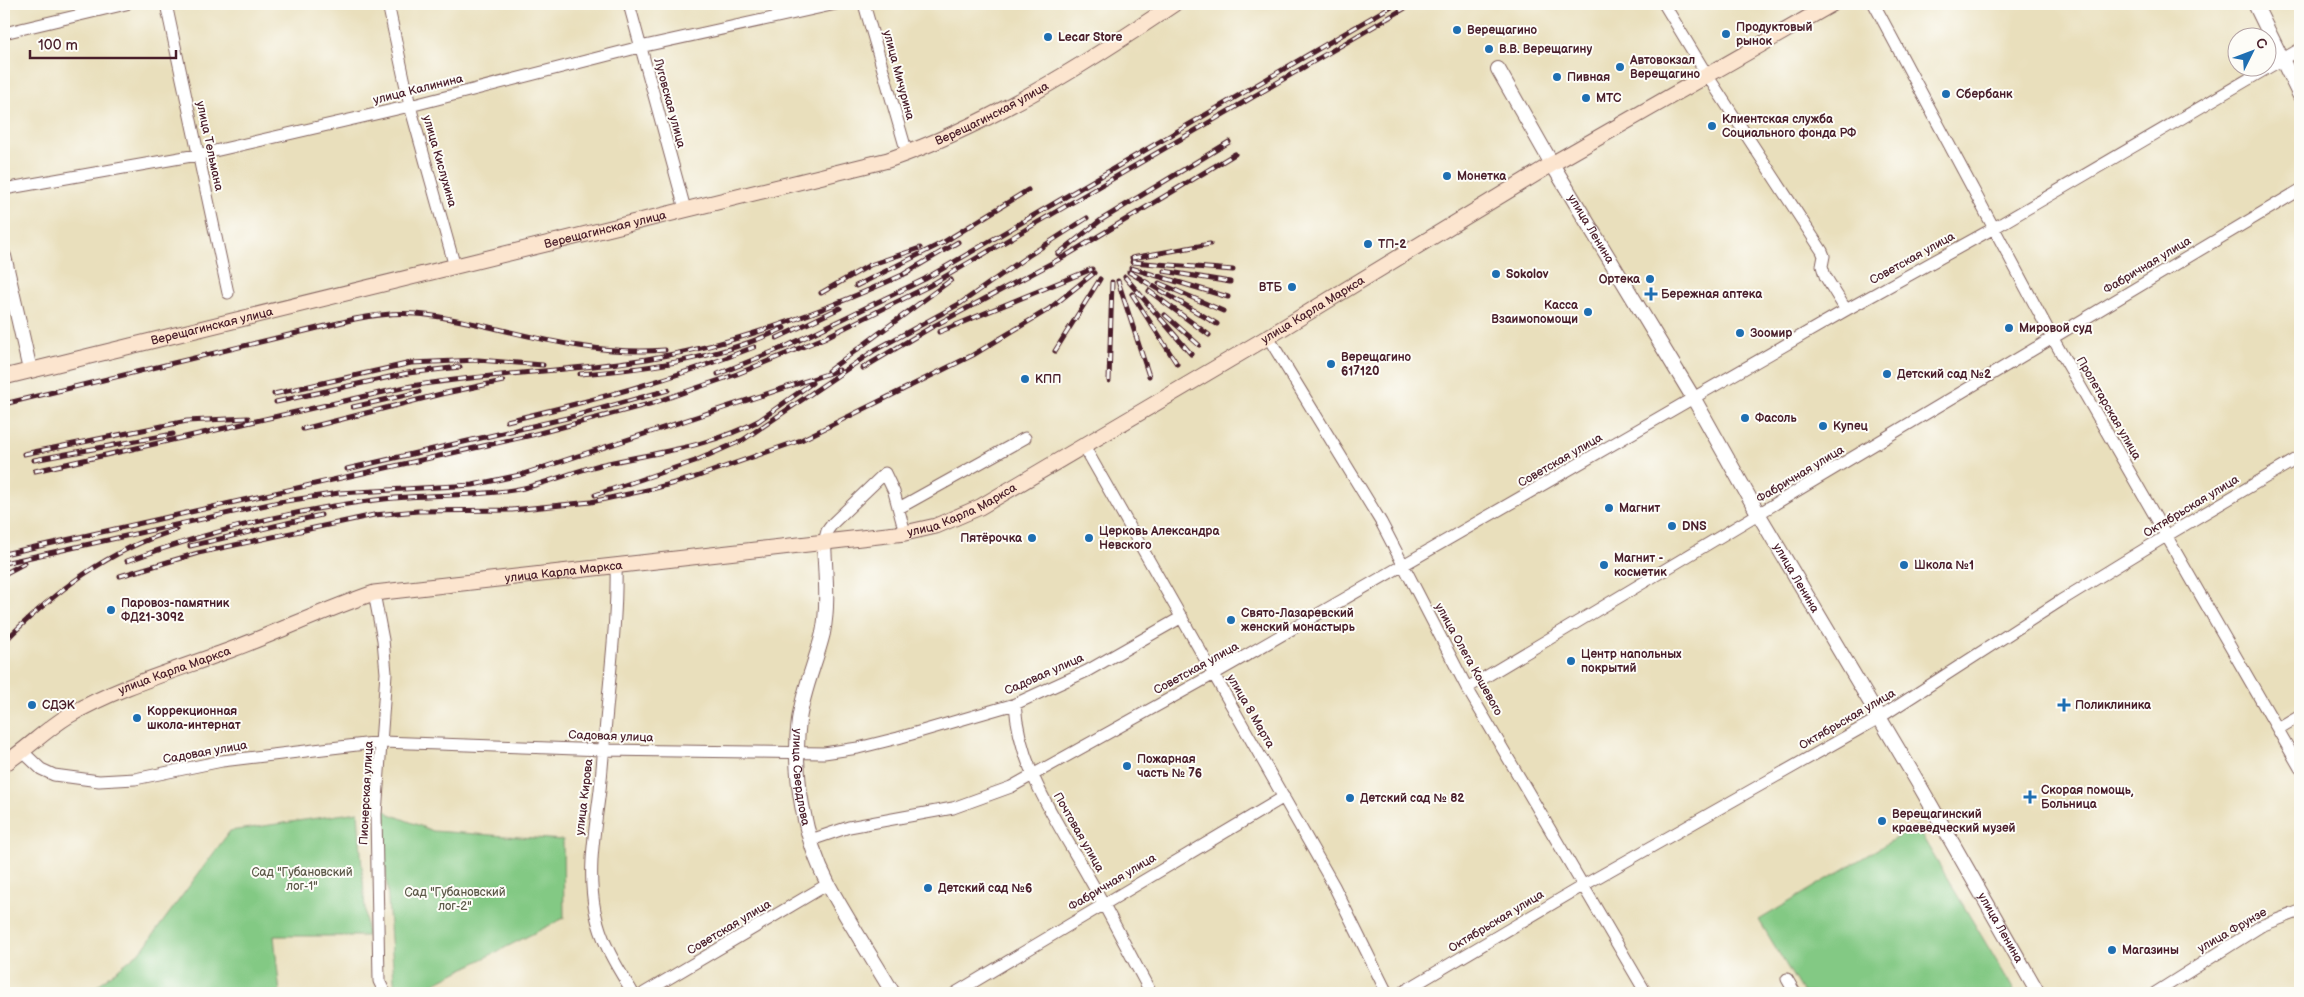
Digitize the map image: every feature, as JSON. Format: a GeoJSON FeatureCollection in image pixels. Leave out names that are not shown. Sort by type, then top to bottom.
{"type":"FeatureCollection","features":[{"type":"Feature","properties":{"kind":"main road","name":"Верещагинская улица"},"geometry":{"type":"LineString","coordinates":[[4,377],[684,209],[868,166],[907,154],[963,130],[1024,97],[1088,60],[1174,4]]}},
{"type":"Feature","properties":{"kind":"main road","name":"улица Карла Маркса"},"geometry":{"type":"LineString","coordinates":[[4,764],[23,752],[66,718],[105,698],[154,677],[233,649],[344,603],[374,593],[905,533],[936,526],[966,514],[1268,337],[1552,164],[1832,4]]}},
{"type":"Feature","properties":{"kind":"street"},"geometry":{"type":"LineString","coordinates":[[4,33],[126,4]]}},
{"type":"Feature","properties":{"kind":"street","name":"улица Тельмана"},"geometry":{"type":"LineString","coordinates":[[166,4],[228,294]]}},
{"type":"Feature","properties":{"kind":"street","name":"улица Кислухина"},"geometry":{"type":"LineString","coordinates":[[388,4],[410,106],[455,267]]}},
{"type":"Feature","properties":{"kind":"street","name":"Луговская улица"},"geometry":{"type":"LineString","coordinates":[[629,4],[684,209]]}},
{"type":"Feature","properties":{"kind":"street","name":"улица Калинина"},"geometry":{"type":"LineString","coordinates":[[4,189],[198,155],[410,106],[640,46],[836,4]]}},
{"type":"Feature","properties":{"kind":"street","name":"улица Мичурина"},"geometry":{"type":"LineString","coordinates":[[864,4],[907,154]]}},
{"type":"Feature","properties":{"kind":"street"},"geometry":{"type":"LineString","coordinates":[[1664,4],[1822,251],[1824,256],[1822,266],[1825,276],[1846,310]]}},
{"type":"Feature","properties":{"kind":"street","name":"Пролетарская улица"},"geometry":{"type":"LineString","coordinates":[[1874,4],[2052,337],[2300,768]]}},
{"type":"Feature","properties":{"kind":"street"},"geometry":{"type":"LineString","coordinates":[[2255,4],[2300,96]]}},
{"type":"Feature","properties":{"kind":"street","name":"Советская улица"},"geometry":{"type":"LineString","coordinates":[[811,840],[850,827],[953,808],[1011,787],[1214,674],[1846,310],[1994,228],[2300,48]]}},
{"type":"Feature","properties":{"kind":"street","name":"улица Ленина"},"geometry":{"type":"LineString","coordinates":[[1498,69],[1552,164],[1694,399],[1759,515],[2038,993]]}},
{"type":"Feature","properties":{"kind":"street","name":"Фабричная улица"},"geometry":{"type":"LineString","coordinates":[[1467,688],[2300,190]]}},
{"type":"Feature","properties":{"kind":"street"},"geometry":{"type":"LineString","coordinates":[[4,256],[30,370]]}},
{"type":"Feature","properties":{"kind":"street","name":"улица Олега Кошевого"},"geometry":{"type":"LineString","coordinates":[[1268,337],[1381,522],[1402,566],[1467,688],[1646,993]]}},
{"type":"Feature","properties":{"kind":"street"},"geometry":{"type":"LineString","coordinates":[[899,508],[1025,438]]}},
{"type":"Feature","properties":{"kind":"street","name":"улица 8 Марта"},"geometry":{"type":"LineString","coordinates":[[1084,446],[1334,886],[1387,993]]}},
{"type":"Feature","properties":{"kind":"street","name":"Октябрьская улица"},"geometry":{"type":"LineString","coordinates":[[1402,993],[1584,885],[1879,718],[2166,536],[2300,457]]}},
{"type":"Feature","properties":{"kind":"street"},"geometry":{"type":"LineString","coordinates":[[824,542],[827,531],[833,523],[885,473],[894,492],[905,533]]}},
{"type":"Feature","properties":{"kind":"street","name":"улица Свердлова"},"geometry":{"type":"LineString","coordinates":[[824,542],[826,610],[823,632],[799,719],[796,754],[799,786],[811,840],[828,884],[893,993]]}},
{"type":"Feature","properties":{"kind":"street","name":"улица Кирова"},"geometry":{"type":"LineString","coordinates":[[616,566],[616,604],[590,879],[603,940],[614,962],[634,993]]}},
{"type":"Feature","properties":{"kind":"street","name":"Пионерская улица"},"geometry":{"type":"LineString","coordinates":[[374,593],[383,640],[386,673],[376,814],[378,981],[385,993]]}},
{"type":"Feature","properties":{"kind":"street","name":"Садовая улица"},"geometry":{"type":"LineString","coordinates":[[23,752],[41,769],[54,775],[86,780],[116,781],[222,761],[382,742],[603,750],[824,753],[858,748],[1015,704],[1087,670],[1182,617]]}},
{"type":"Feature","properties":{"kind":"street","name":"Почтовая улица"},"geometry":{"type":"LineString","coordinates":[[1015,704],[1018,731],[1031,776],[1103,903],[1151,993]]}},
{"type":"Feature","properties":{"kind":"street"},"geometry":{"type":"LineString","coordinates":[[2278,729],[2300,716]]}},
{"type":"Feature","properties":{"kind":"street","name":"Фабричная улица"},"geometry":{"type":"LineString","coordinates":[[955,993],[1103,903],[1284,797]]}},
{"type":"Feature","properties":{"kind":"street","name":"Советская улица"},"geometry":{"type":"LineString","coordinates":[[644,993],[828,884]]}},
{"type":"Feature","properties":{"kind":"street","name":"улица Фрунзе"},"geometry":{"type":"LineString","coordinates":[[2155,993],[2261,926],[2300,911]]}},
{"type":"Feature","properties":{"kind":"street"},"geometry":{"type":"LineString","coordinates":[[1787,979],[1795,993]]}},
{"type":"Feature","properties":{"kind":"green space","name":"Сад \"Губановский лог-2\""},"geometry":{"type":"Polygon","coordinates":[[[381,806],[390,814],[433,831],[563,840],[564,918],[415,993],[395,993],[381,806]]]}},
{"type":"Feature","properties":{"kind":"green space","name":"Сад \"Губановский лог-1\""},"geometry":{"type":"Polygon","coordinates":[[[358,812],[367,936],[274,936],[280,993],[83,993],[92,990],[142,950],[230,831],[358,812]]]}},
{"type":"Feature","properties":{"kind":"green space"},"geometry":{"type":"Polygon","coordinates":[[[1916,826],[2015,992],[1837,993],[1835,991],[1830,993],[1803,993],[1759,920],[1916,826]]]}},
{"type":"Feature","properties":{"kind":"railway"},"geometry":{"type":"LineString","coordinates":[[718,374],[787,346],[925,279],[1395,4]]}},
{"type":"Feature","properties":{"kind":"railway"},"geometry":{"type":"LineString","coordinates":[[4,554],[532,435],[653,403],[737,374],[824,338],[929,286],[1412,4]]}},
{"type":"Feature","properties":{"kind":"railway"},"geometry":{"type":"LineString","coordinates":[[1058,254],[1101,220],[1229,142]]}},
{"type":"Feature","properties":{"kind":"railway"},"geometry":{"type":"LineString","coordinates":[[863,368],[930,328],[1067,255],[1235,154]]}},
{"type":"Feature","properties":{"kind":"railway"},"geometry":{"type":"LineString","coordinates":[[856,286],[944,242],[1028,190]]}},
{"type":"Feature","properties":{"kind":"railway"},"geometry":{"type":"LineString","coordinates":[[595,495],[695,461],[743,440],[875,350],[961,303],[1087,218]]}},
{"type":"Feature","properties":{"kind":"railway"},"geometry":{"type":"LineString","coordinates":[[904,274],[958,242]]}},
{"type":"Feature","properties":{"kind":"railway"},"geometry":{"type":"LineString","coordinates":[[1132,258],[1210,244]]}},
{"type":"Feature","properties":{"kind":"railway"},"geometry":{"type":"LineString","coordinates":[[821,293],[870,265],[920,248]]}},
{"type":"Feature","properties":{"kind":"railway"},"geometry":{"type":"LineString","coordinates":[[1132,262],[1233,270]]}},
{"type":"Feature","properties":{"kind":"railway"},"geometry":{"type":"LineString","coordinates":[[1131,268],[1228,297]]}},
{"type":"Feature","properties":{"kind":"railway"},"geometry":{"type":"LineString","coordinates":[[939,332],[1092,269]]}},
{"type":"Feature","properties":{"kind":"railway"},"geometry":{"type":"LineString","coordinates":[[1164,271],[1230,282]]}},
{"type":"Feature","properties":{"kind":"railway"},"geometry":{"type":"LineString","coordinates":[[35,471],[406,387],[469,378],[627,362],[689,351],[722,343],[818,311],[909,272]]}},
{"type":"Feature","properties":{"kind":"railway"},"geometry":{"type":"LineString","coordinates":[[1129,272],[1217,324]]}},
{"type":"Feature","properties":{"kind":"railway"},"geometry":{"type":"LineString","coordinates":[[120,576],[198,553],[374,515],[418,511],[512,510],[591,502],[693,478],[801,440],[973,355],[1049,309],[1094,273]]}},
{"type":"Feature","properties":{"kind":"railway"},"geometry":{"type":"LineString","coordinates":[[1125,277],[1191,354]]}},
{"type":"Feature","properties":{"kind":"railway"},"geometry":{"type":"LineString","coordinates":[[1055,351],[1100,279]]}},
{"type":"Feature","properties":{"kind":"railway"},"geometry":{"type":"LineString","coordinates":[[828,371],[951,280]]}},
{"type":"Feature","properties":{"kind":"railway"},"geometry":{"type":"LineString","coordinates":[[1118,281],[1149,376]]}},
{"type":"Feature","properties":{"kind":"railway"},"geometry":{"type":"LineString","coordinates":[[1109,381],[1112,282]]}},
{"type":"Feature","properties":{"kind":"railway"},"geometry":{"type":"LineString","coordinates":[[1159,283],[1223,311]]}},
{"type":"Feature","properties":{"kind":"railway"},"geometry":{"type":"LineString","coordinates":[[1149,291],[1209,335]]}},
{"type":"Feature","properties":{"kind":"railway"},"geometry":{"type":"LineString","coordinates":[[1132,294],[1177,364]]}},
{"type":"Feature","properties":{"kind":"railway"},"geometry":{"type":"LineString","coordinates":[[777,338],[840,308]]}},
{"type":"Feature","properties":{"kind":"railway"},"geometry":{"type":"LineString","coordinates":[[4,404],[355,319],[385,314],[408,313],[437,316],[560,343],[602,349],[623,351],[665,350]]}},
{"type":"Feature","properties":{"kind":"railway"},"geometry":{"type":"LineString","coordinates":[[1165,315],[1199,345]]}},
{"type":"Feature","properties":{"kind":"railway"},"geometry":{"type":"LineString","coordinates":[[580,374],[632,369],[684,360],[735,347],[784,328]]}},
{"type":"Feature","properties":{"kind":"railway"},"geometry":{"type":"LineString","coordinates":[[507,421],[570,406],[632,388],[724,359],[754,347]]}},
{"type":"Feature","properties":{"kind":"railway"},"geometry":{"type":"LineString","coordinates":[[274,394],[411,363],[478,360],[543,365]]}},
{"type":"Feature","properties":{"kind":"railway"},"geometry":{"type":"LineString","coordinates":[[276,402],[408,373],[460,367]]}},
{"type":"Feature","properties":{"kind":"railway"},"geometry":{"type":"LineString","coordinates":[[387,490],[473,485],[520,475],[839,370]]}},
{"type":"Feature","properties":{"kind":"railway"},"geometry":{"type":"LineString","coordinates":[[303,429],[441,394],[503,381]]}},
{"type":"Feature","properties":{"kind":"railway"},"geometry":{"type":"LineString","coordinates":[[757,422],[812,383]]}},
{"type":"Feature","properties":{"kind":"railway"},"geometry":{"type":"LineString","coordinates":[[347,469],[567,418],[668,390]]}},
{"type":"Feature","properties":{"kind":"railway"},"geometry":{"type":"LineString","coordinates":[[353,407],[419,392]]}},
{"type":"Feature","properties":{"kind":"railway"},"geometry":{"type":"LineString","coordinates":[[24,454],[187,421],[248,418]]}},
{"type":"Feature","properties":{"kind":"railway"},"geometry":{"type":"LineString","coordinates":[[127,561],[190,540],[254,522],[318,509],[384,499],[481,494],[525,488],[604,464],[703,443],[722,437],[760,420]]}},
{"type":"Feature","properties":{"kind":"railway"},"geometry":{"type":"LineString","coordinates":[[34,460],[173,434]]}},
{"type":"Feature","properties":{"kind":"railway"},"geometry":{"type":"LineString","coordinates":[[4,563],[279,502],[339,493],[393,490]]}},
{"type":"Feature","properties":{"kind":"railway"},"geometry":{"type":"LineString","coordinates":[[190,546],[321,515]]}},
{"type":"Feature","properties":{"kind":"railway"},"geometry":{"type":"LineString","coordinates":[[4,642],[42,606],[83,575],[128,549],[151,538],[176,530]]}},
{"type":"Feature","properties":{"kind":"railway"},"geometry":{"type":"LineString","coordinates":[[4,574],[25,563]]}},
{"type":"Feature","properties":{"kind":"place","name":"Верещагино"},"geometry":{"type":"Point","coordinates":[1457,30]}},
{"type":"Feature","properties":{"kind":"place","name":"Продуктовый рынок"},"geometry":{"type":"Point","coordinates":[1726,34]}},
{"type":"Feature","properties":{"kind":"place","name":"Lecar Store"},"geometry":{"type":"Point","coordinates":[1048,37]}},
{"type":"Feature","properties":{"kind":"place","name":"В.В. Верещагину"},"geometry":{"type":"Point","coordinates":[1489,49]}},
{"type":"Feature","properties":{"kind":"place","name":"Автовокзал Верещагино"},"geometry":{"type":"Point","coordinates":[1620,67]}},
{"type":"Feature","properties":{"kind":"place","name":"Пивная"},"geometry":{"type":"Point","coordinates":[1557,77]}},
{"type":"Feature","properties":{"kind":"place","name":"Сбербанк"},"geometry":{"type":"Point","coordinates":[1946,94]}},
{"type":"Feature","properties":{"kind":"place","name":"МТС"},"geometry":{"type":"Point","coordinates":[1586,98]}},
{"type":"Feature","properties":{"kind":"place","name":"Клиентская служба Социального фонда РФ"},"geometry":{"type":"Point","coordinates":[1712,126]}},
{"type":"Feature","properties":{"kind":"place","name":"Монетка"},"geometry":{"type":"Point","coordinates":[1447,176]}},
{"type":"Feature","properties":{"kind":"place","name":"ТП-2"},"geometry":{"type":"Point","coordinates":[1368,244]}},
{"type":"Feature","properties":{"kind":"place","name":"Sokolov"},"geometry":{"type":"Point","coordinates":[1496,274]}},
{"type":"Feature","properties":{"kind":"place","name":"Ортека"},"geometry":{"type":"Point","coordinates":[1650,279]}},
{"type":"Feature","properties":{"kind":"place","name":"ВТБ"},"geometry":{"type":"Point","coordinates":[1292,287]}},
{"type":"Feature","properties":{"kind":"place","name":"Бережная аптека"},"geometry":{"type":"Point","coordinates":[1651,294]}},
{"type":"Feature","properties":{"kind":"place","name":"Касса Взаимопомощи"},"geometry":{"type":"Point","coordinates":[1588,312]}},
{"type":"Feature","properties":{"kind":"place","name":"Мировой суд"},"geometry":{"type":"Point","coordinates":[2009,328]}},
{"type":"Feature","properties":{"kind":"place","name":"Зоомир"},"geometry":{"type":"Point","coordinates":[1740,333]}},
{"type":"Feature","properties":{"kind":"place","name":"Верещагино 617120"},"geometry":{"type":"Point","coordinates":[1331,364]}},
{"type":"Feature","properties":{"kind":"place","name":"Детский сад №2"},"geometry":{"type":"Point","coordinates":[1887,374]}},
{"type":"Feature","properties":{"kind":"place","name":"КПП"},"geometry":{"type":"Point","coordinates":[1025,379]}},
{"type":"Feature","properties":{"kind":"place","name":"Фасоль"},"geometry":{"type":"Point","coordinates":[1745,418]}},
{"type":"Feature","properties":{"kind":"place","name":"Купец"},"geometry":{"type":"Point","coordinates":[1823,426]}},
{"type":"Feature","properties":{"kind":"place","name":"Магнит"},"geometry":{"type":"Point","coordinates":[1609,508]}},
{"type":"Feature","properties":{"kind":"place","name":"DNS"},"geometry":{"type":"Point","coordinates":[1672,526]}},
{"type":"Feature","properties":{"kind":"place","name":"Пятёрочка"},"geometry":{"type":"Point","coordinates":[1032,538]}},
{"type":"Feature","properties":{"kind":"place","name":"Церковь Александра Невского"},"geometry":{"type":"Point","coordinates":[1089,538]}},
{"type":"Feature","properties":{"kind":"place","name":"Магнит - косметик"},"geometry":{"type":"Point","coordinates":[1604,565]}},
{"type":"Feature","properties":{"kind":"place","name":"Школа №1"},"geometry":{"type":"Point","coordinates":[1904,565]}},
{"type":"Feature","properties":{"kind":"place","name":"Паровоз-памятник ФД21-3092"},"geometry":{"type":"Point","coordinates":[111,610]}},
{"type":"Feature","properties":{"kind":"place","name":"Свято-Лазаревский женский монастырь"},"geometry":{"type":"Point","coordinates":[1231,620]}},
{"type":"Feature","properties":{"kind":"place","name":"Центр напольных покрытий"},"geometry":{"type":"Point","coordinates":[1571,661]}},
{"type":"Feature","properties":{"kind":"place","name":"СДЭК"},"geometry":{"type":"Point","coordinates":[32,705]}},
{"type":"Feature","properties":{"kind":"place","name":"Поликлиника"},"geometry":{"type":"Point","coordinates":[2064,705]}},
{"type":"Feature","properties":{"kind":"place","name":"Коррекционная школа-интернат"},"geometry":{"type":"Point","coordinates":[137,718]}},
{"type":"Feature","properties":{"kind":"place","name":"Пожарная часть № 76"},"geometry":{"type":"Point","coordinates":[1127,766]}},
{"type":"Feature","properties":{"kind":"place","name":"Скорая помощь, Больница"},"geometry":{"type":"Point","coordinates":[2030,797]}},
{"type":"Feature","properties":{"kind":"place","name":"Детский сад № 82"},"geometry":{"type":"Point","coordinates":[1350,798]}},
{"type":"Feature","properties":{"kind":"place","name":"Верещагинский краеведческий музей"},"geometry":{"type":"Point","coordinates":[1882,821]}},
{"type":"Feature","properties":{"kind":"place","name":"Детский сад №6"},"geometry":{"type":"Point","coordinates":[928,888]}},
{"type":"Feature","properties":{"kind":"place","name":"Магазины"},"geometry":{"type":"Point","coordinates":[2112,950]}}]}
